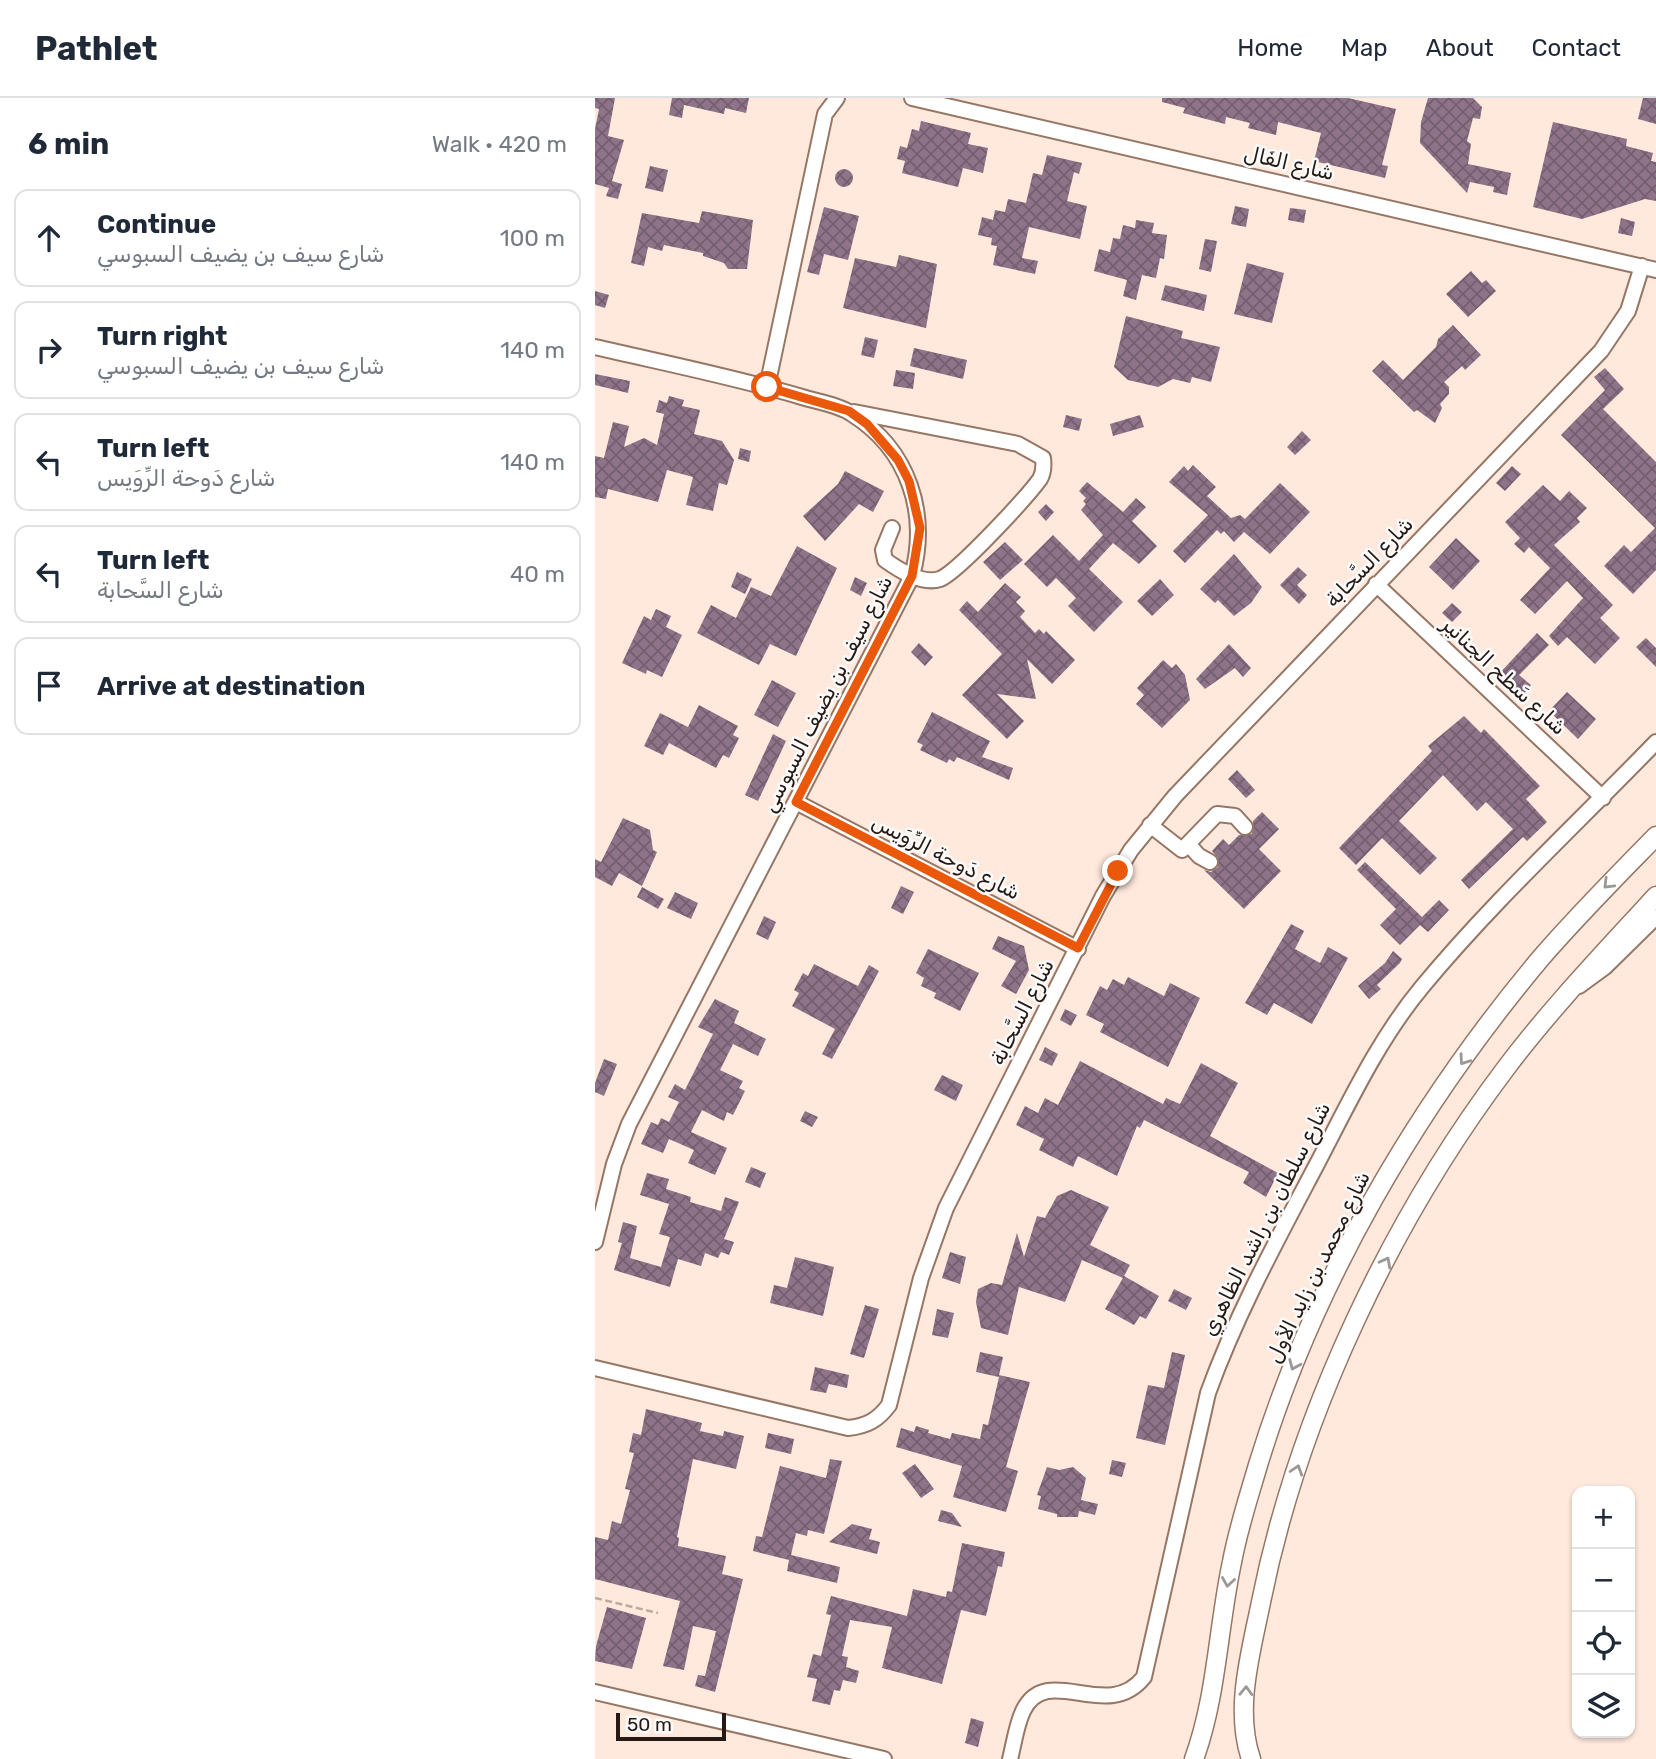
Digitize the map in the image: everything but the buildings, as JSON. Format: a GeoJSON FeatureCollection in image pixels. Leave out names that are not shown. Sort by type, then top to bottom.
{"type":"FeatureCollection","features":[{"type":"Feature","properties":{"kind":"main road","name":"شارع محمد بن زايد الأول"},"geometry":{"type":"LineString","coordinates":[[1194,1759],[1209,1705],[1232,1560],[1259,1463],[1290,1375],[1355,1234],[1395,1164],[1494,1018],[1540,960],[1656,836]]}},
{"type":"Feature","properties":{"kind":"main road"},"geometry":{"type":"LineString","coordinates":[[1251,1759],[1246,1737],[1245,1684],[1263,1593],[1295,1474],[1324,1391],[1354,1322],[1462,1131],[1506,1067],[1566,995],[1656,896]]}},
{"type":"Feature","properties":{"kind":"street"},"geometry":{"type":"LineString","coordinates":[[767,387],[825,114],[837,98]]}},
{"type":"Feature","properties":{"kind":"street","name":"شارع الفَال"},"geometry":{"type":"LineString","coordinates":[[912,98],[1649,268]]}},
{"type":"Feature","properties":{"kind":"street","name":"شارع السَّحابة"},"geometry":{"type":"LineString","coordinates":[[595,1368],[848,1428],[862,1427],[879,1417],[889,1405],[921,1278],[946,1208],[1118,871],[1150,825],[1376,584],[1601,351],[1628,311],[1649,268]]}},
{"type":"Feature","properties":{"kind":"street","name":"شارع سيف بن يضيف السبوسي"},"geometry":{"type":"LineString","coordinates":[[595,347],[767,387],[849,411],[883,440],[909,481],[920,528],[912,576],[629,1124],[614,1164],[595,1242]]}},
{"type":"Feature","properties":{"kind":"street"},"geometry":{"type":"LineString","coordinates":[[849,411],[1018,444],[1044,458],[1045,468],[1041,478],[957,567],[941,579],[912,576],[883,556],[892,528]]}},
{"type":"Feature","properties":{"kind":"street","name":"شارع سَطح الجنانير"},"geometry":{"type":"LineString","coordinates":[[1376,584],[1603,798]]}},
{"type":"Feature","properties":{"kind":"street","name":"شارع سلطان بن راشد الظاهري"},"geometry":{"type":"LineString","coordinates":[[1010,1759],[1023,1711],[1035,1697],[1049,1691],[1063,1690],[1109,1698],[1129,1691],[1144,1676],[1208,1393],[1249,1292],[1347,1105],[1399,1018],[1507,893],[1656,742]]}},
{"type":"Feature","properties":{"kind":"street","name":"شارع دَوحة الرِّوَيس"},"geometry":{"type":"LineString","coordinates":[[796,802],[1078,948]]}},
{"type":"Feature","properties":{"kind":"street"},"geometry":{"type":"LineString","coordinates":[[1150,825],[1182,850],[1216,814],[1235,816],[1244,827]]}},
{"type":"Feature","properties":{"kind":"street"},"geometry":{"type":"LineString","coordinates":[[1189,845],[1199,856],[1210,862]]}},
{"type":"Feature","properties":{"kind":"street"},"geometry":{"type":"LineString","coordinates":[[1566,995],[1605,967],[1656,917]]}},
{"type":"Feature","properties":{"kind":"street"},"geometry":{"type":"LineString","coordinates":[[595,1692],[884,1759]]}},
{"type":"Feature","properties":{"kind":"path"},"geometry":{"type":"LineString","coordinates":[[595,1598],[658,1613]]}},
{"type":"Feature","properties":{"kind":"route"},"geometry":{"type":"LineString","coordinates":[[767,387],[849,411],[867,424],[898,460],[909,481],[917,504],[920,528],[918,553],[912,576],[796,802],[1078,948],[1118,871]]}}]}
